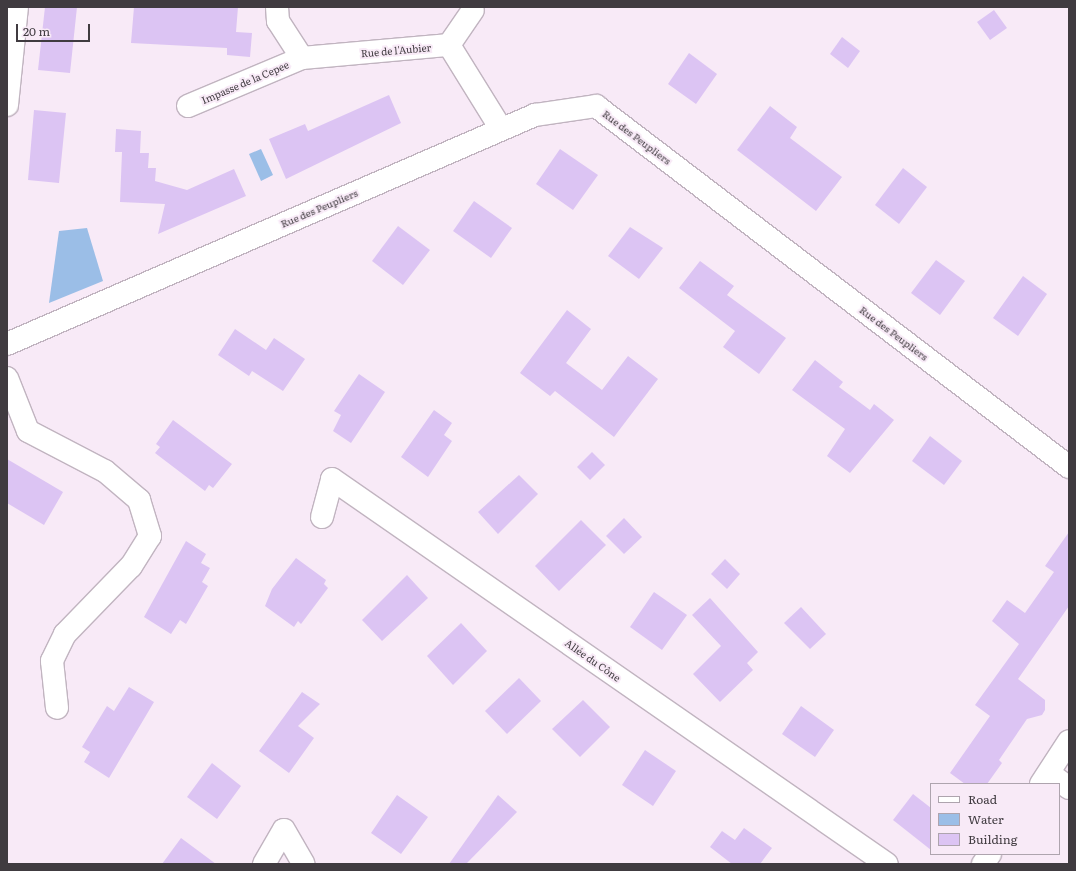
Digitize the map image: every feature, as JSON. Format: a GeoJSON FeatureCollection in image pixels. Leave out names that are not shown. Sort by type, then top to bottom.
{"type":"FeatureCollection","features":[{"type":"Feature","properties":{"kind":"street"},"geometry":{"type":"LineString","coordinates":[[7,105],[10,42],[17,7]]}},
{"type":"Feature","properties":{"kind":"street"},"geometry":{"type":"LineString","coordinates":[[277,7],[278,21],[302,58]]}},
{"type":"Feature","properties":{"kind":"street"},"geometry":{"type":"LineString","coordinates":[[473,10],[449,46],[501,129]]}},
{"type":"Feature","properties":{"kind":"street","name":"Rue de l'Aubier"},"geometry":{"type":"LineString","coordinates":[[302,58],[449,46]]}},
{"type":"Feature","properties":{"kind":"street","name":"Impasse de la Cepee"},"geometry":{"type":"LineString","coordinates":[[188,106],[302,58]]}},
{"type":"Feature","properties":{"kind":"street","name":"Rue des Peupliers"},"geometry":{"type":"LineString","coordinates":[[7,344],[535,115],[596,106],[1069,467]]}},
{"type":"Feature","properties":{"kind":"street"},"geometry":{"type":"LineString","coordinates":[[7,378],[28,431],[105,471],[139,500],[150,536],[130,566],[64,634],[52,661],[58,708]]}},
{"type":"Feature","properties":{"kind":"street","name":"Allée du Cône"},"geometry":{"type":"LineString","coordinates":[[322,517],[332,479],[887,864]]}},
{"type":"Feature","properties":{"kind":"street"},"geometry":{"type":"LineString","coordinates":[[1057,783],[1045,778],[1069,741]]}},
{"type":"Feature","properties":{"kind":"street"},"geometry":{"type":"LineString","coordinates":[[264,864],[284,830],[304,864]]}},
{"type":"Feature","properties":{"kind":"street"},"geometry":{"type":"LineString","coordinates":[[983,864],[989,855]]}},
{"type":"Feature","properties":{"kind":"water"},"geometry":{"type":"Polygon","coordinates":[[[261,149],[273,175],[261,181],[249,154],[261,149]]]}},
{"type":"Feature","properties":{"kind":"water"},"geometry":{"type":"Polygon","coordinates":[[[87,228],[103,281],[49,303],[59,231],[87,228]]]}},
{"type":"Feature","properties":{"kind":"building"},"geometry":{"type":"Polygon","coordinates":[[[45,7],[77,7],[70,73],[38,70],[45,7]]]}},
{"type":"Feature","properties":{"kind":"building"},"geometry":{"type":"Polygon","coordinates":[[[134,7],[238,7],[236,32],[252,33],[250,57],[227,55],[227,48],[131,43],[134,7]]]}},
{"type":"Feature","properties":{"kind":"building"},"geometry":{"type":"Polygon","coordinates":[[[994,10],[1007,28],[990,40],[977,22],[994,10]]]}},
{"type":"Feature","properties":{"kind":"building"},"geometry":{"type":"Polygon","coordinates":[[[842,37],[860,51],[848,68],[830,54],[842,37]]]}},
{"type":"Feature","properties":{"kind":"building"},"geometry":{"type":"Polygon","coordinates":[[[689,53],[717,74],[696,104],[668,84],[689,53]]]}},
{"type":"Feature","properties":{"kind":"building"},"geometry":{"type":"Polygon","coordinates":[[[389,95],[401,123],[286,179],[269,139],[305,124],[308,131],[389,95]]]}},
{"type":"Feature","properties":{"kind":"building"},"geometry":{"type":"Polygon","coordinates":[[[770,106],[797,127],[790,138],[842,177],[816,211],[737,150],[770,106]]]}},
{"type":"Feature","properties":{"kind":"building"},"geometry":{"type":"Polygon","coordinates":[[[34,110],[66,113],[59,183],[28,180],[34,110]]]}},
{"type":"Feature","properties":{"kind":"building"},"geometry":{"type":"Polygon","coordinates":[[[116,129],[141,131],[140,153],[149,153],[148,168],[156,168],[155,181],[187,190],[234,169],[246,196],[158,234],[165,204],[120,202],[122,152],[115,152],[116,129]]]}},
{"type":"Feature","properties":{"kind":"building"},"geometry":{"type":"Polygon","coordinates":[[[560,149],[598,175],[573,210],[536,184],[560,149]]]}},
{"type":"Feature","properties":{"kind":"building"},"geometry":{"type":"Polygon","coordinates":[[[903,168],[927,187],[899,224],[875,205],[903,168]]]}},
{"type":"Feature","properties":{"kind":"building"},"geometry":{"type":"Polygon","coordinates":[[[474,201],[512,228],[491,258],[453,231],[474,201]]]}},
{"type":"Feature","properties":{"kind":"building"},"geometry":{"type":"Polygon","coordinates":[[[398,226],[430,250],[403,285],[372,261],[398,226]]]}},
{"type":"Feature","properties":{"kind":"building"},"geometry":{"type":"Polygon","coordinates":[[[630,227],[663,248],[639,279],[608,256],[630,227]]]}},
{"type":"Feature","properties":{"kind":"building"},"geometry":{"type":"Polygon","coordinates":[[[936,260],[965,281],[940,315],[911,293],[936,260]]]}},
{"type":"Feature","properties":{"kind":"building"},"geometry":{"type":"Polygon","coordinates":[[[700,261],[734,286],[727,295],[786,338],[759,374],[723,347],[735,331],[679,288],[700,261]]]}},
{"type":"Feature","properties":{"kind":"building"},"geometry":{"type":"Polygon","coordinates":[[[1023,276],[1047,294],[1018,336],[993,318],[1023,276]]]}},
{"type":"Feature","properties":{"kind":"building"},"geometry":{"type":"Polygon","coordinates":[[[567,310],[591,329],[566,363],[602,390],[628,356],[658,379],[614,437],[555,391],[550,396],[520,373],[567,310]]]}},
{"type":"Feature","properties":{"kind":"building"},"geometry":{"type":"Polygon","coordinates":[[[235,329],[266,350],[274,338],[305,359],[283,391],[252,371],[249,376],[218,355],[235,329]]]}},
{"type":"Feature","properties":{"kind":"building"},"geometry":{"type":"Polygon","coordinates":[[[815,360],[843,382],[839,387],[870,410],[874,404],[894,420],[850,473],[827,456],[845,429],[792,390],[815,360]]]}},
{"type":"Feature","properties":{"kind":"building"},"geometry":{"type":"Polygon","coordinates":[[[359,374],[385,392],[351,443],[333,431],[341,415],[334,411],[359,374]]]}},
{"type":"Feature","properties":{"kind":"building"},"geometry":{"type":"Polygon","coordinates":[[[434,410],[452,423],[444,435],[452,441],[428,477],[401,457],[434,410]]]}},
{"type":"Feature","properties":{"kind":"building"},"geometry":{"type":"Polygon","coordinates":[[[173,420],[232,464],[213,488],[209,485],[205,491],[155,453],[160,447],[156,444],[173,420]]]}},
{"type":"Feature","properties":{"kind":"building"},"geometry":{"type":"Polygon","coordinates":[[[930,436],[962,461],[944,485],[912,461],[930,436]]]}},
{"type":"Feature","properties":{"kind":"building"},"geometry":{"type":"Polygon","coordinates":[[[592,452],[605,465],[590,480],[577,467],[592,452]]]}},
{"type":"Feature","properties":{"kind":"building"},"geometry":{"type":"Polygon","coordinates":[[[7,459],[63,492],[44,525],[7,503],[7,459]]]}},
{"type":"Feature","properties":{"kind":"building"},"geometry":{"type":"Polygon","coordinates":[[[519,475],[538,494],[498,534],[478,512],[519,475]]]}},
{"type":"Feature","properties":{"kind":"building"},"geometry":{"type":"Polygon","coordinates":[[[624,518],[642,537],[624,554],[606,536],[624,518]]]}},
{"type":"Feature","properties":{"kind":"building"},"geometry":{"type":"Polygon","coordinates":[[[581,520],[606,545],[559,591],[535,566],[581,520]]]}},
{"type":"Feature","properties":{"kind":"building"},"geometry":{"type":"Polygon","coordinates":[[[1069,532],[1069,606],[1018,679],[1045,700],[1045,710],[1042,715],[1027,719],[999,760],[1002,763],[988,783],[964,783],[950,773],[990,716],[975,705],[1019,644],[992,621],[1007,600],[1025,613],[1054,572],[1045,566],[1069,532]]]}},
{"type":"Feature","properties":{"kind":"building"},"geometry":{"type":"Polygon","coordinates":[[[186,541],[206,554],[201,563],[210,568],[202,582],[208,586],[186,624],[180,620],[171,634],[144,617],[186,541]]]}},
{"type":"Feature","properties":{"kind":"building"},"geometry":{"type":"Polygon","coordinates":[[[296,558],[326,580],[324,584],[328,588],[301,624],[298,621],[294,627],[265,606],[272,589],[296,558]]]}},
{"type":"Feature","properties":{"kind":"building"},"geometry":{"type":"Polygon","coordinates":[[[725,559],[740,574],[727,589],[711,574],[725,559]]]}},
{"type":"Feature","properties":{"kind":"building"},"geometry":{"type":"Polygon","coordinates":[[[407,575],[428,598],[382,641],[362,620],[407,575]]]}},
{"type":"Feature","properties":{"kind":"building"},"geometry":{"type":"Polygon","coordinates":[[[654,592],[687,615],[662,650],[630,627],[654,592]]]}},
{"type":"Feature","properties":{"kind":"building"},"geometry":{"type":"Polygon","coordinates":[[[710,598],[758,652],[747,663],[753,670],[720,702],[693,674],[721,646],[692,615],[710,598]]]}},
{"type":"Feature","properties":{"kind":"building"},"geometry":{"type":"Polygon","coordinates":[[[801,607],[826,634],[810,649],[784,623],[801,607]]]}},
{"type":"Feature","properties":{"kind":"building"},"geometry":{"type":"Polygon","coordinates":[[[461,623],[487,651],[453,685],[427,656],[461,623]]]}},
{"type":"Feature","properties":{"kind":"building"},"geometry":{"type":"Polygon","coordinates":[[[519,678],[541,701],[507,734],[485,711],[519,678]]]}},
{"type":"Feature","properties":{"kind":"building"},"geometry":{"type":"Polygon","coordinates":[[[129,687],[154,702],[109,778],[84,762],[90,752],[82,747],[107,706],[114,711],[129,687]]]}},
{"type":"Feature","properties":{"kind":"building"},"geometry":{"type":"Polygon","coordinates":[[[302,692],[320,704],[298,726],[314,738],[289,773],[259,751],[302,692]]]}},
{"type":"Feature","properties":{"kind":"building"},"geometry":{"type":"Polygon","coordinates":[[[583,700],[610,727],[580,757],[552,729],[583,700]]]}},
{"type":"Feature","properties":{"kind":"building"},"geometry":{"type":"Polygon","coordinates":[[[801,706],[834,730],[815,757],[782,734],[801,706]]]}},
{"type":"Feature","properties":{"kind":"building"},"geometry":{"type":"Polygon","coordinates":[[[645,750],[676,771],[653,806],[622,785],[645,750]]]}},
{"type":"Feature","properties":{"kind":"building"},"geometry":{"type":"Polygon","coordinates":[[[212,763],[241,786],[217,819],[187,797],[212,763]]]}},
{"type":"Feature","properties":{"kind":"building"},"geometry":{"type":"Polygon","coordinates":[[[913,794],[930,807],[930,849],[893,820],[913,794]]]}},
{"type":"Feature","properties":{"kind":"building"},"geometry":{"type":"Polygon","coordinates":[[[397,795],[428,817],[401,854],[371,833],[397,795]]]}},
{"type":"Feature","properties":{"kind":"building"},"geometry":{"type":"Polygon","coordinates":[[[498,795],[517,812],[466,864],[449,864],[498,795]]]}},
{"type":"Feature","properties":{"kind":"building"},"geometry":{"type":"Polygon","coordinates":[[[744,828],[772,848],[760,864],[732,864],[710,847],[722,831],[735,840],[744,828]]]}},
{"type":"Feature","properties":{"kind":"building"},"geometry":{"type":"Polygon","coordinates":[[[181,838],[216,864],[162,864],[181,838]]]}}]}
